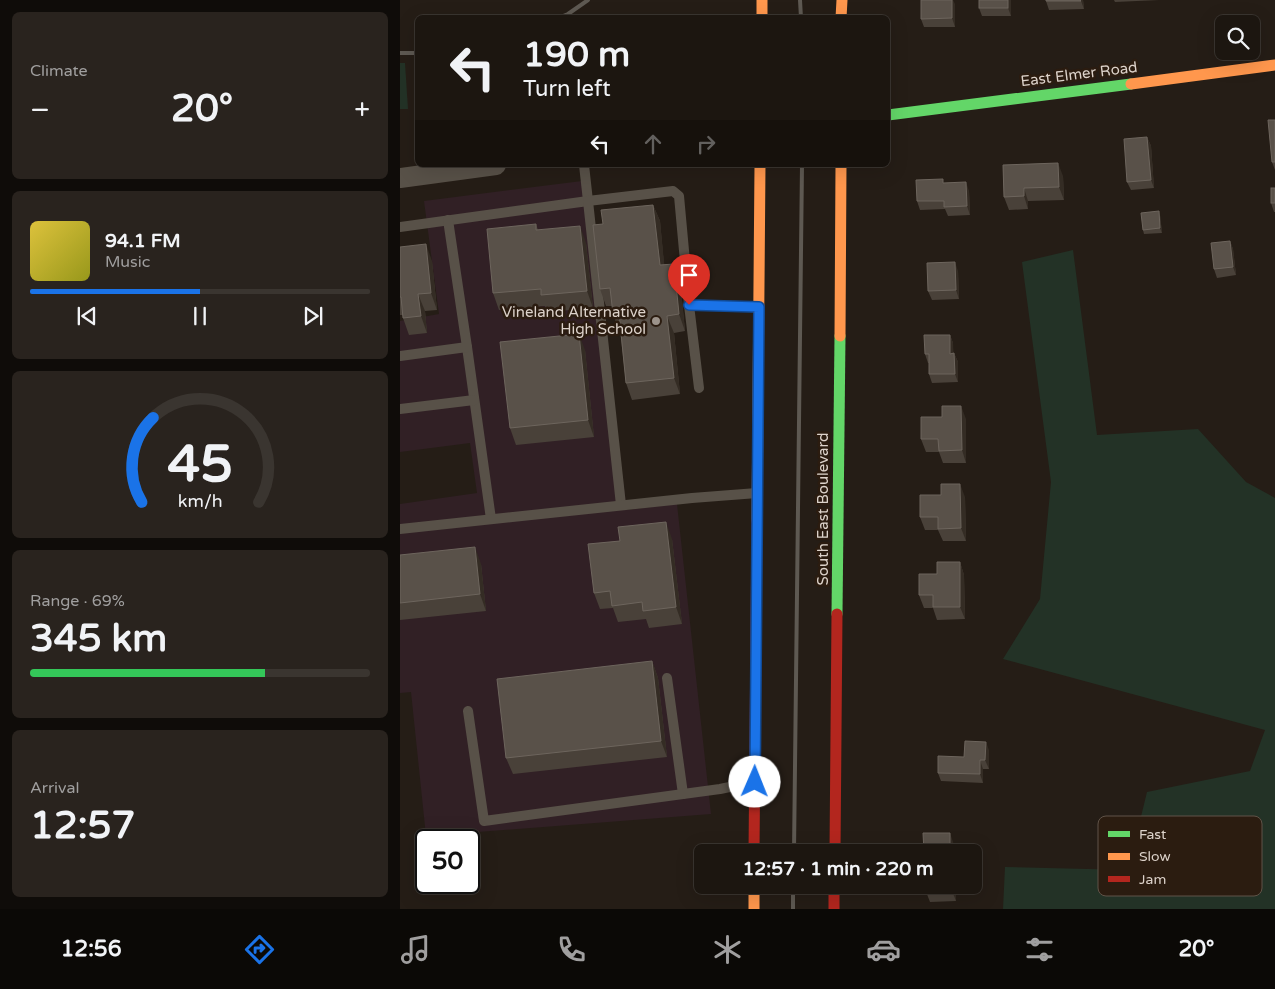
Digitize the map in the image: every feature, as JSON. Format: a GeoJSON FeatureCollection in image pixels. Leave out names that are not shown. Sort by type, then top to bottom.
{"type":"FeatureCollection","features":[{"type":"Feature","properties":{"kind":"main road"},"geometry":{"type":"LineString","coordinates":[[762,0],[762,15]]}},
{"type":"Feature","properties":{"kind":"main road"},"geometry":{"type":"LineString","coordinates":[[842,0],[842,15]]}},
{"type":"Feature","properties":{"kind":"main road","name":"East Elmer Road"},"geometry":{"type":"LineString","coordinates":[[890,115],[1275,65]]}},
{"type":"Feature","properties":{"kind":"main road"},"geometry":{"type":"LineString","coordinates":[[754,844],[760,167]]}},
{"type":"Feature","properties":{"kind":"main road","name":"South East Boulevard"},"geometry":{"type":"LineString","coordinates":[[835,844],[841,167]]}},
{"type":"Feature","properties":{"kind":"main road"},"geometry":{"type":"LineString","coordinates":[[754,894],[754,909]]}},
{"type":"Feature","properties":{"kind":"main road"},"geometry":{"type":"LineString","coordinates":[[834,894],[834,909]]}},
{"type":"Feature","properties":{"kind":"street"},"geometry":{"type":"LineString","coordinates":[[400,178],[481,167]]}},
{"type":"Feature","properties":{"kind":"lane"},"geometry":{"type":"LineString","coordinates":[[584,167],[621,505]]}},
{"type":"Feature","properties":{"kind":"lane"},"geometry":{"type":"LineString","coordinates":[[400,227],[588,201],[667,191],[673,192],[679,196],[699,388]]}},
{"type":"Feature","properties":{"kind":"lane"},"geometry":{"type":"LineString","coordinates":[[448,220],[491,519]]}},
{"type":"Feature","properties":{"kind":"lane"},"geometry":{"type":"LineString","coordinates":[[689,305],[759,307]]}},
{"type":"Feature","properties":{"kind":"lane"},"geometry":{"type":"LineString","coordinates":[[400,356],[467,347]]}},
{"type":"Feature","properties":{"kind":"lane"},"geometry":{"type":"LineString","coordinates":[[400,409],[474,400]]}},
{"type":"Feature","properties":{"kind":"lane"},"geometry":{"type":"LineString","coordinates":[[400,529],[621,505],[758,493]]}},
{"type":"Feature","properties":{"kind":"lane"},"geometry":{"type":"LineString","coordinates":[[667,678],[683,794]]}},
{"type":"Feature","properties":{"kind":"lane"},"geometry":{"type":"LineString","coordinates":[[468,711],[484,821],[683,794],[755,782]]}},
{"type":"Feature","properties":{"kind":"shaded area"},"geometry":{"type":"Polygon","coordinates":[[[582,181],[627,510],[677,504],[711,814],[480,832],[480,829],[425,829],[411,692],[400,693],[400,504],[477,493],[470,443],[400,452],[400,321],[439,314],[424,201],[582,181]]]}},
{"type":"Feature","properties":{"kind":"green space"},"geometry":{"type":"Polygon","coordinates":[[[400,63],[405,63],[408,109],[400,109],[400,63]]]}},
{"type":"Feature","properties":{"kind":"green space"},"geometry":{"type":"Polygon","coordinates":[[[1073,250],[1097,435],[1198,429],[1246,482],[1275,498],[1275,909],[1003,909],[1005,867],[1098,869],[1098,896],[1262,896],[1262,816],[1141,816],[1147,792],[1250,771],[1265,730],[1003,659],[1040,599],[1051,482],[1022,262],[1073,250]]]}},
{"type":"Feature","properties":{"kind":"building"},"geometry":{"type":"Polygon","coordinates":[[[921,0],[952,0],[952,18],[921,19],[921,0]]]}},
{"type":"Feature","properties":{"kind":"building"},"geometry":{"type":"Polygon","coordinates":[[[979,0],[1008,0],[1008,8],[979,8],[979,0]]]}},
{"type":"Feature","properties":{"kind":"building"},"geometry":{"type":"Polygon","coordinates":[[[1080,0],[1081,1],[1046,1],[1080,0]]]}},
{"type":"Feature","properties":{"kind":"building"},"geometry":{"type":"Polygon","coordinates":[[[1268,120],[1275,120],[1275,162],[1272,162],[1268,120]]]}},
{"type":"Feature","properties":{"kind":"building"},"geometry":{"type":"Polygon","coordinates":[[[1147,137],[1151,180],[1127,182],[1124,139],[1147,137]]]}},
{"type":"Feature","properties":{"kind":"building"},"geometry":{"type":"Polygon","coordinates":[[[1058,163],[1059,187],[1024,188],[1024,196],[1004,197],[1003,165],[1058,163]]]}},
{"type":"Feature","properties":{"kind":"building"},"geometry":{"type":"Polygon","coordinates":[[[943,179],[943,183],[966,182],[967,206],[944,207],[944,201],[917,201],[916,180],[943,179]]]}},
{"type":"Feature","properties":{"kind":"building"},"geometry":{"type":"Polygon","coordinates":[[[1271,188],[1275,188],[1275,203],[1271,203],[1271,188]]]}},
{"type":"Feature","properties":{"kind":"building"},"geometry":{"type":"Polygon","coordinates":[[[653,205],[660,265],[674,264],[679,314],[667,316],[674,378],[626,383],[619,313],[613,314],[610,288],[600,289],[593,225],[603,224],[601,210],[653,205]]]}},
{"type":"Feature","properties":{"kind":"building"},"geometry":{"type":"Polygon","coordinates":[[[1159,211],[1160,228],[1143,230],[1141,213],[1159,211]]]}},
{"type":"Feature","properties":{"kind":"building"},"geometry":{"type":"Polygon","coordinates":[[[536,224],[536,230],[580,226],[587,291],[541,295],[541,289],[493,293],[487,229],[536,224]]]}},
{"type":"Feature","properties":{"kind":"building"},"geometry":{"type":"Polygon","coordinates":[[[1230,241],[1233,267],[1214,269],[1211,243],[1230,241]]]}},
{"type":"Feature","properties":{"kind":"building"},"geometry":{"type":"Polygon","coordinates":[[[426,244],[431,293],[418,294],[421,316],[403,318],[400,297],[400,247],[426,244]]]}},
{"type":"Feature","properties":{"kind":"building"},"geometry":{"type":"Polygon","coordinates":[[[955,262],[956,290],[928,291],[927,263],[955,262]]]}},
{"type":"Feature","properties":{"kind":"building"},"geometry":{"type":"Polygon","coordinates":[[[579,334],[588,420],[510,428],[500,342],[579,334]]]}},
{"type":"Feature","properties":{"kind":"building"},"geometry":{"type":"Polygon","coordinates":[[[924,335],[950,335],[950,354],[954,353],[955,374],[929,374],[929,354],[925,354],[924,335]]]}},
{"type":"Feature","properties":{"kind":"building"},"geometry":{"type":"Polygon","coordinates":[[[942,406],[961,406],[962,450],[939,451],[938,439],[921,439],[921,417],[942,417],[942,406]]]}},
{"type":"Feature","properties":{"kind":"building"},"geometry":{"type":"Polygon","coordinates":[[[941,484],[960,484],[961,528],[938,529],[938,517],[920,517],[920,495],[941,495],[941,484]]]}},
{"type":"Feature","properties":{"kind":"building"},"geometry":{"type":"Polygon","coordinates":[[[666,522],[676,607],[643,611],[642,602],[612,606],[610,591],[594,593],[588,544],[620,541],[618,527],[666,522]]]}},
{"type":"Feature","properties":{"kind":"building"},"geometry":{"type":"Polygon","coordinates":[[[475,547],[480,594],[400,603],[400,555],[475,547]]]}},
{"type":"Feature","properties":{"kind":"building"},"geometry":{"type":"Polygon","coordinates":[[[937,562],[960,562],[960,607],[933,607],[933,595],[919,595],[919,574],[937,574],[937,562]]]}},
{"type":"Feature","properties":{"kind":"building"},"geometry":{"type":"Polygon","coordinates":[[[652,661],[661,741],[506,758],[497,679],[652,661]]]}},
{"type":"Feature","properties":{"kind":"building"},"geometry":{"type":"Polygon","coordinates":[[[965,741],[986,742],[985,760],[980,760],[980,774],[938,773],[938,756],[964,757],[965,741]]]}},
{"type":"Feature","properties":{"kind":"building"},"geometry":{"type":"Polygon","coordinates":[[[923,833],[950,833],[950,844],[924,844],[923,833]]]}},
{"type":"Feature","properties":{"kind":"railway"},"geometry":{"type":"LineString","coordinates":[[566,15],[588,0]]}},
{"type":"Feature","properties":{"kind":"railway"},"geometry":{"type":"LineString","coordinates":[[800,0],[801,15]]}},
{"type":"Feature","properties":{"kind":"railway"},"geometry":{"type":"LineString","coordinates":[[400,53],[415,53]]}},
{"type":"Feature","properties":{"kind":"railway"},"geometry":{"type":"LineString","coordinates":[[794,844],[802,167]]}},
{"type":"Feature","properties":{"kind":"railway"},"geometry":{"type":"LineString","coordinates":[[793,894],[793,909]]}},
{"type":"Feature","properties":{"kind":"traffic: fast"},"geometry":{"type":"LineString","coordinates":[[890,115],[1131,84]]}},
{"type":"Feature","properties":{"kind":"traffic: fast"},"geometry":{"type":"LineString","coordinates":[[837,614],[840,336]]}},
{"type":"Feature","properties":{"kind":"traffic: slow"},"geometry":{"type":"LineString","coordinates":[[762,0],[762,15]]}},
{"type":"Feature","properties":{"kind":"traffic: slow"},"geometry":{"type":"LineString","coordinates":[[841,15],[842,0]]}},
{"type":"Feature","properties":{"kind":"traffic: slow"},"geometry":{"type":"LineString","coordinates":[[1131,84],[1275,65]]}},
{"type":"Feature","properties":{"kind":"traffic: slow"},"geometry":{"type":"LineString","coordinates":[[757,521],[760,167]]}},
{"type":"Feature","properties":{"kind":"traffic: slow"},"geometry":{"type":"LineString","coordinates":[[840,336],[841,167]]}},
{"type":"Feature","properties":{"kind":"traffic: slow"},"geometry":{"type":"LineString","coordinates":[[754,894],[754,909]]}},
{"type":"Feature","properties":{"kind":"traffic: jam"},"geometry":{"type":"LineString","coordinates":[[754,844],[757,521]]}},
{"type":"Feature","properties":{"kind":"traffic: jam"},"geometry":{"type":"LineString","coordinates":[[835,844],[837,614]]}},
{"type":"Feature","properties":{"kind":"traffic: jam"},"geometry":{"type":"LineString","coordinates":[[834,894],[834,909]]}},
{"type":"Feature","properties":{"kind":"place","name":"Vineland Alternative High School"},"geometry":{"type":"Point","coordinates":[656,321]}},
{"type":"Feature","properties":{"kind":"route"},"geometry":{"type":"LineString","coordinates":[[689,305],[759,307],[755,782]]}}]}
